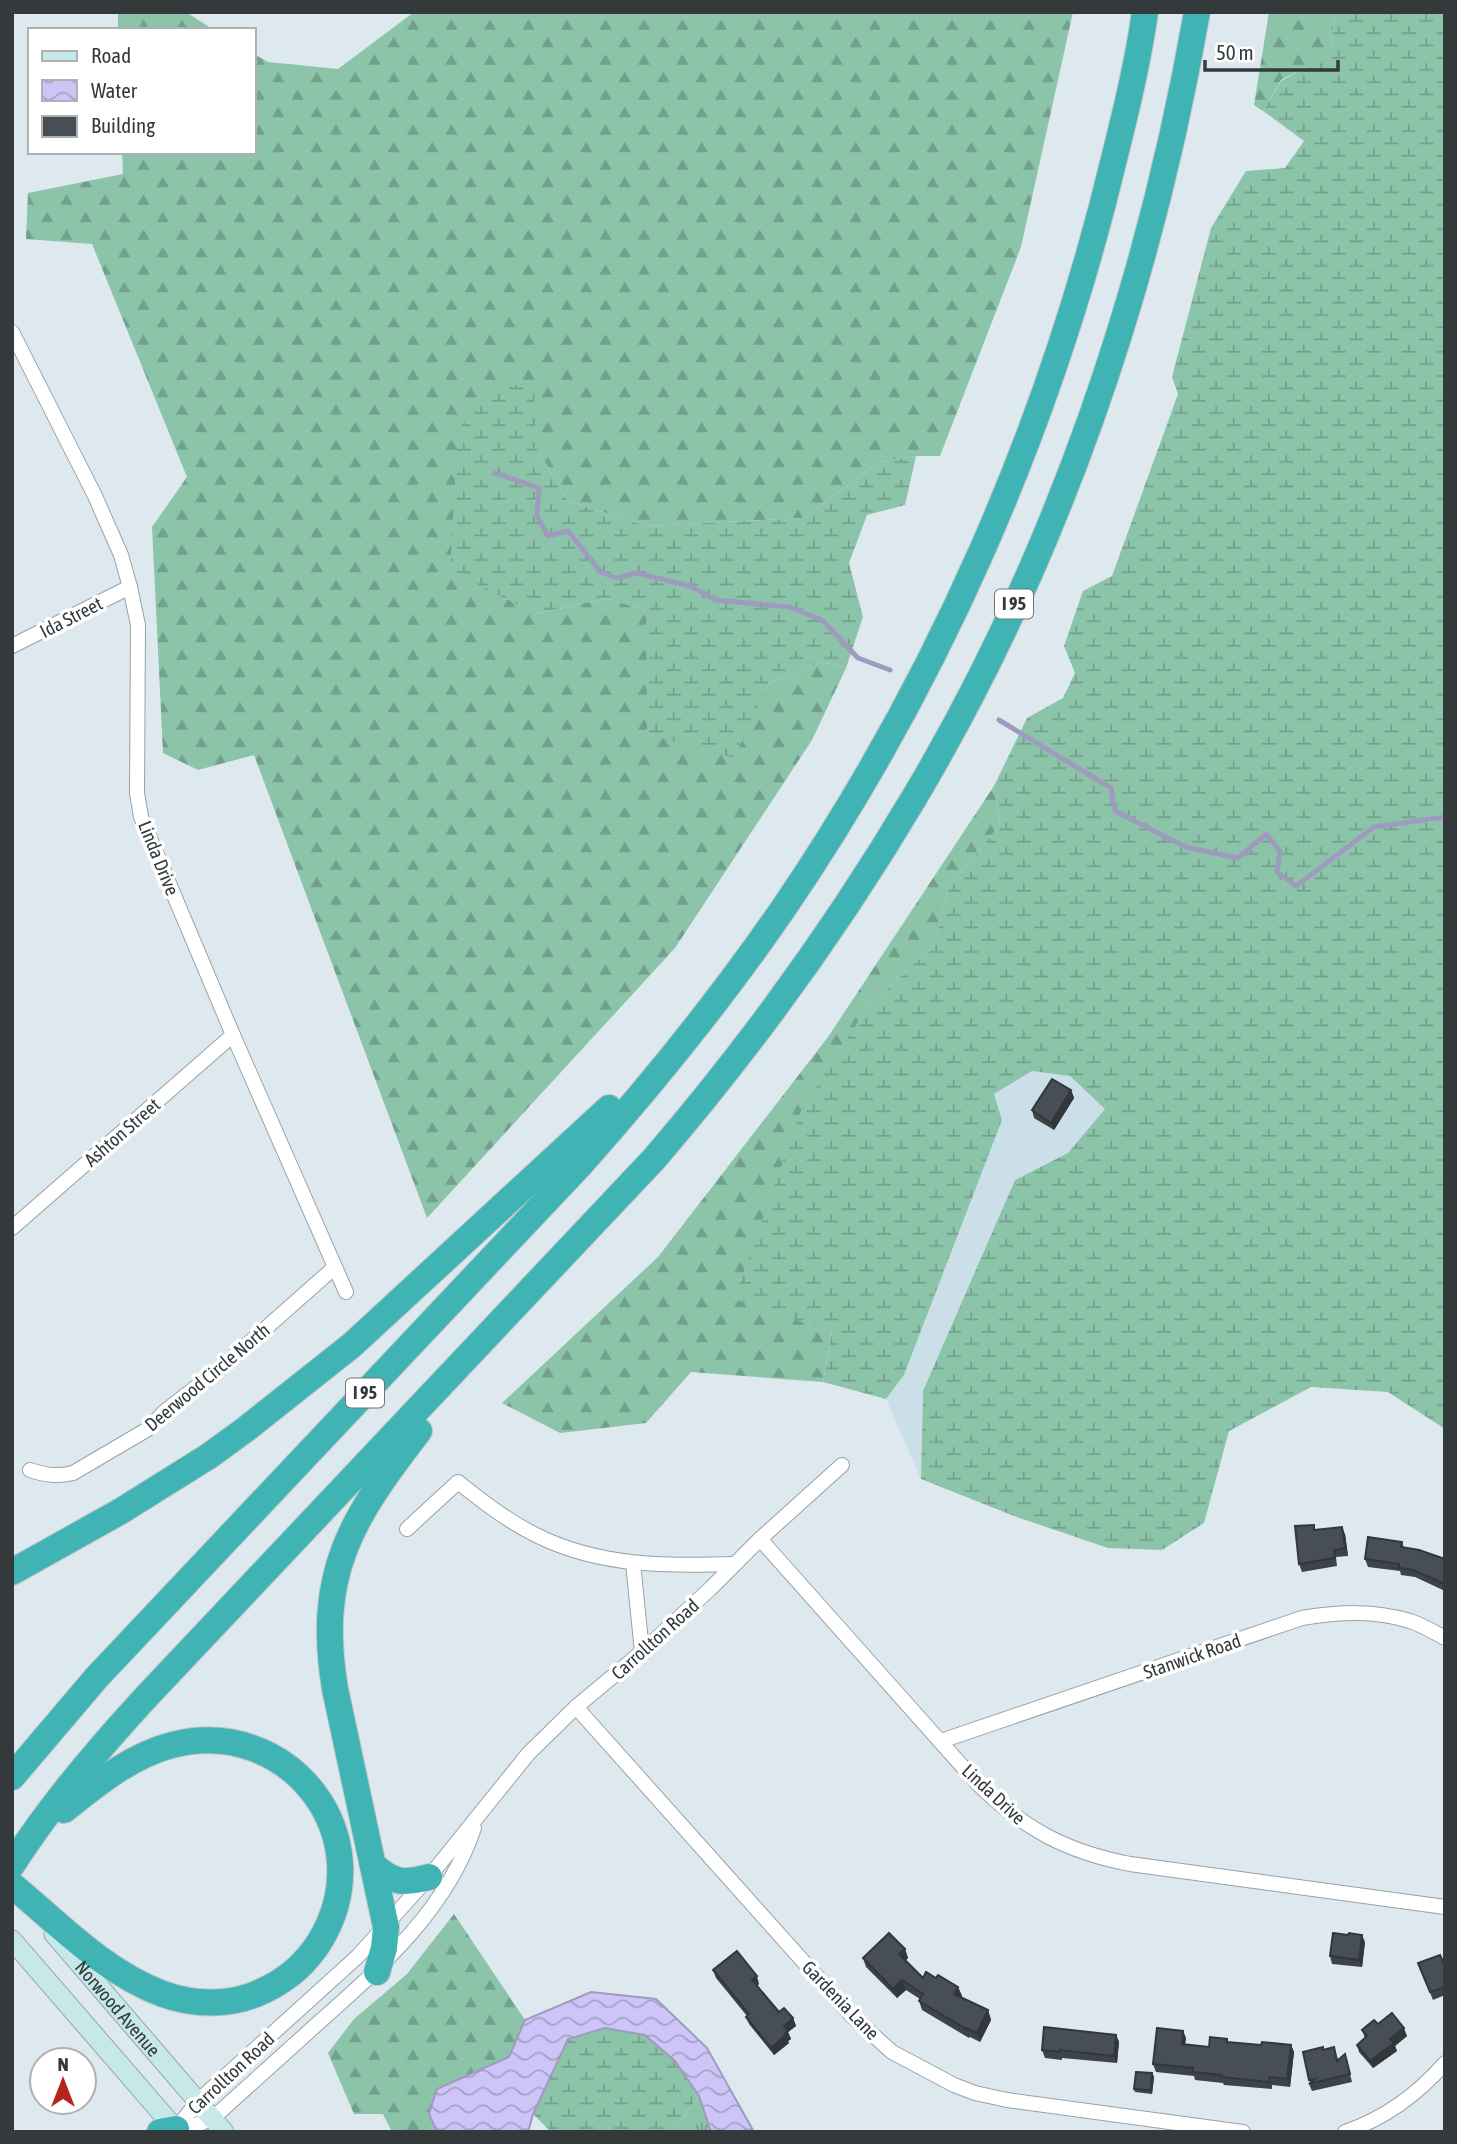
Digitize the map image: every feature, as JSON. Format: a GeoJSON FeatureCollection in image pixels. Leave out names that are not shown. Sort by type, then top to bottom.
{"type":"FeatureCollection","features":[{"type":"Feature","properties":{"kind":"highway","name":"I 95"},"geometry":{"type":"LineString","coordinates":[[15,1773],[97,1677],[625,1115],[709,1012],[784,908],[858,791],[909,701],[944,633],[997,516],[1045,394],[1085,270],[1118,146],[1145,12]]}},
{"type":"Feature","properties":{"kind":"highway","name":"I 95"},"geometry":{"type":"LineString","coordinates":[[55,1812],[102,1745],[146,1696],[654,1159],[774,1010],[882,850],[916,795],[971,694],[1032,566],[1102,387],[1157,204],[1197,12]]}},
{"type":"Feature","properties":{"kind":"highway"},"geometry":{"type":"LineString","coordinates":[[12,1573],[121,1511],[209,1456],[352,1345],[584,1133],[709,1012]]}},
{"type":"Feature","properties":{"kind":"highway"},"geometry":{"type":"LineString","coordinates":[[377,1972],[384,1948],[386,1927],[330,1659],[329,1620],[337,1574],[353,1526],[380,1481],[506,1318]]}},
{"type":"Feature","properties":{"kind":"highway"},"geometry":{"type":"LineString","coordinates":[[12,1865],[29,1838],[55,1812],[121,1767],[172,1745],[197,1741],[223,1741],[249,1746],[272,1755],[292,1770],[310,1787],[325,1810],[337,1839],[341,1863],[335,1911],[314,1950],[298,1969],[279,1983],[258,1993],[234,2001],[208,2003],[164,1994],[141,1985],[98,1957],[13,1885]]}},
{"type":"Feature","properties":{"kind":"highway"},"geometry":{"type":"LineString","coordinates":[[374,1866],[389,1878],[401,1881],[429,1877]]}},
{"type":"Feature","properties":{"kind":"main road","name":"Norwood Avenue"},"geometry":{"type":"LineString","coordinates":[[13,1885],[219,2125]]}},
{"type":"Feature","properties":{"kind":"main road","name":"Norwood Avenue"},"geometry":{"type":"LineString","coordinates":[[12,1940],[171,2131]]}},
{"type":"Feature","properties":{"kind":"street","name":"Linda Drive"},"geometry":{"type":"LineString","coordinates":[[12,332],[95,496],[121,555],[130,587],[138,625],[137,793],[141,817],[346,1292]]}},
{"type":"Feature","properties":{"kind":"street","name":"Ida Street"},"geometry":{"type":"LineString","coordinates":[[12,646],[130,587]]}},
{"type":"Feature","properties":{"kind":"street","name":"Ashton Street"},"geometry":{"type":"LineString","coordinates":[[12,1228],[233,1034]]}},
{"type":"Feature","properties":{"kind":"street","name":"Deerwood Circle North"},"geometry":{"type":"LineString","coordinates":[[30,1471],[53,1476],[72,1473],[148,1429],[164,1412],[222,1367],[335,1267]]}},
{"type":"Feature","properties":{"kind":"street","name":"Carrollton Road"},"geometry":{"type":"LineString","coordinates":[[171,2131],[198,2101],[357,1957],[386,1927],[528,1754],[576,1707],[642,1652],[760,1538],[842,1465]]}},
{"type":"Feature","properties":{"kind":"street"},"geometry":{"type":"LineString","coordinates":[[407,1529],[458,1482],[508,1519],[538,1536],[569,1548],[633,1563],[667,1566],[735,1564]]}},
{"type":"Feature","properties":{"kind":"street","name":"Linda Drive"},"geometry":{"type":"LineString","coordinates":[[760,1538],[994,1800],[1040,1834],[1070,1848],[1130,1864],[1445,1907]]}},
{"type":"Feature","properties":{"kind":"street"},"geometry":{"type":"LineString","coordinates":[[633,1563],[642,1652]]}},
{"type":"Feature","properties":{"kind":"street","name":"Stanwick Road"},"geometry":{"type":"LineString","coordinates":[[941,1741],[1302,1618],[1357,1612],[1382,1615],[1412,1622],[1445,1638]]}},
{"type":"Feature","properties":{"kind":"street","name":"Gardenia Lane"},"geometry":{"type":"LineString","coordinates":[[576,1707],[852,2016],[892,2052],[954,2085],[986,2096],[1243,2132]]}},
{"type":"Feature","properties":{"kind":"street","name":"Carrollton Road"},"geometry":{"type":"LineString","coordinates":[[171,2131],[202,2123],[219,2125],[377,1972],[406,1940],[448,1883],[465,1853],[476,1819]]}},
{"type":"Feature","properties":{"kind":"street"},"geometry":{"type":"LineString","coordinates":[[1345,2132],[1398,2107],[1428,2082],[1445,2063]]}},
{"type":"Feature","properties":{"kind":"shaded area"},"geometry":{"type":"Polygon","coordinates":[[[1032,1071],[1070,1076],[1105,1109],[1068,1153],[1015,1180],[923,1391],[921,1479],[886,1399],[904,1375],[1002,1120],[994,1094],[1032,1071]]]}},
{"type":"Feature","properties":{"kind":"green space"},"geometry":{"type":"Polygon","coordinates":[[[118,12],[186,12],[211,28],[118,28],[118,12]]]}},
{"type":"Feature","properties":{"kind":"green space"},"geometry":{"type":"Polygon","coordinates":[[[414,12],[1073,12],[1021,247],[940,456],[916,456],[879,462],[804,518],[647,526],[568,501],[536,447],[535,614],[608,598],[646,611],[733,757],[769,683],[822,662],[846,668],[812,740],[675,948],[427,1218],[254,755],[198,770],[163,753],[152,527],[187,477],[92,244],[26,239],[28,193],[123,174],[122,154],[256,154],[256,55],[268,62],[338,69],[414,12]]]}},
{"type":"Feature","properties":{"kind":"green space"},"geometry":{"type":"Polygon","coordinates":[[[1269,12],[1335,12],[1331,54],[1281,80],[1263,111],[1254,105],[1269,12]]]}},
{"type":"Feature","properties":{"kind":"green space"},"geometry":{"type":"Polygon","coordinates":[[[1335,12],[1445,12],[1445,1429],[1388,1392],[1311,1387],[1229,1431],[1204,1523],[1162,1550],[1108,1548],[1014,1516],[921,1479],[923,1391],[1015,1180],[1068,1153],[1105,1109],[1070,1076],[1032,1071],[994,1094],[1002,1120],[904,1375],[886,1399],[823,1382],[832,1332],[734,1299],[801,1111],[866,1009],[935,944],[949,886],[1000,825],[994,786],[1027,718],[1063,698],[1075,673],[1064,646],[1083,591],[1112,576],[1178,394],[1172,377],[1211,228],[1246,171],[1285,168],[1304,141],[1263,111],[1281,81],[1331,53],[1335,12]]]}},
{"type":"Feature","properties":{"kind":"green space"},"geometry":{"type":"Polygon","coordinates":[[[494,380],[534,389],[536,447],[568,501],[647,526],[804,518],[879,462],[916,456],[905,505],[867,515],[849,563],[863,617],[846,668],[822,662],[769,683],[734,758],[647,734],[646,611],[608,598],[535,614],[450,570],[458,431],[494,380]]]}},
{"type":"Feature","properties":{"kind":"green space"},"geometry":{"type":"Polygon","coordinates":[[[994,786],[1000,825],[949,886],[935,944],[866,1009],[734,1298],[832,1332],[823,1382],[691,1372],[646,1423],[560,1433],[502,1403],[658,1257],[828,1037],[994,786]]]}},
{"type":"Feature","properties":{"kind":"green space"},"geometry":{"type":"Polygon","coordinates":[[[454,1914],[525,2020],[509,2057],[437,2089],[429,2114],[437,2132],[392,2132],[383,2114],[354,2114],[328,2053],[354,2019],[407,1974],[454,1914]]]}},
{"type":"Feature","properties":{"kind":"green space"},"geometry":{"type":"Polygon","coordinates":[[[605,2028],[645,2035],[675,2061],[699,2096],[672,2132],[551,2132],[533,2114],[568,2039],[605,2028]]]}},
{"type":"Feature","properties":{"kind":"green space"},"geometry":{"type":"Polygon","coordinates":[[[699,2096],[711,2132],[672,2132],[699,2096]]]}},
{"type":"Feature","properties":{"kind":"water"},"geometry":{"type":"Polygon","coordinates":[[[591,1992],[656,1999],[707,2048],[754,2132],[711,2132],[699,2096],[675,2061],[645,2035],[605,2028],[568,2039],[533,2114],[528,2132],[437,2132],[429,2114],[437,2089],[509,2057],[525,2020],[591,1992]]]}},
{"type":"Feature","properties":{"kind":"building"},"geometry":{"type":"Polygon","coordinates":[[[1052,1079],[1071,1090],[1051,1123],[1032,1110],[1052,1079]]]}},
{"type":"Feature","properties":{"kind":"building"},"geometry":{"type":"Polygon","coordinates":[[[1314,1525],[1314,1530],[1342,1527],[1345,1548],[1334,1550],[1335,1558],[1299,1564],[1295,1526],[1314,1525]]]}},
{"type":"Feature","properties":{"kind":"building"},"geometry":{"type":"Polygon","coordinates":[[[1368,1537],[1402,1542],[1401,1547],[1445,1559],[1445,1584],[1413,1570],[1399,1568],[1399,1564],[1365,1559],[1368,1537]]]}},
{"type":"Feature","properties":{"kind":"building"},"geometry":{"type":"Polygon","coordinates":[[[889,1933],[905,1949],[899,1954],[923,1978],[926,1972],[936,1978],[938,1975],[958,1987],[954,1994],[988,2010],[977,2033],[919,2001],[923,1994],[902,1980],[893,1989],[863,1958],[889,1933]]]}},
{"type":"Feature","properties":{"kind":"building"},"geometry":{"type":"Polygon","coordinates":[[[1333,1933],[1362,1935],[1359,1960],[1330,1956],[1333,1933]]]}},
{"type":"Feature","properties":{"kind":"building"},"geometry":{"type":"Polygon","coordinates":[[[737,1951],[757,1976],[752,1980],[779,2012],[784,2008],[793,2018],[784,2026],[788,2031],[786,2035],[771,2048],[746,2017],[749,2014],[713,1970],[737,1951]]]}},
{"type":"Feature","properties":{"kind":"building"},"geometry":{"type":"Polygon","coordinates":[[[1440,1955],[1445,1966],[1445,1987],[1430,1992],[1418,1963],[1440,1955]]]}},
{"type":"Feature","properties":{"kind":"building"},"geometry":{"type":"Polygon","coordinates":[[[1392,2013],[1404,2028],[1390,2039],[1394,2043],[1370,2061],[1357,2045],[1367,2036],[1362,2030],[1374,2020],[1378,2024],[1392,2013]]]}},
{"type":"Feature","properties":{"kind":"building"},"geometry":{"type":"Polygon","coordinates":[[[1044,2027],[1116,2035],[1114,2056],[1042,2050],[1044,2027]]]}},
{"type":"Feature","properties":{"kind":"building"},"geometry":{"type":"Polygon","coordinates":[[[1157,2028],[1183,2031],[1182,2044],[1209,2047],[1210,2037],[1227,2039],[1227,2042],[1291,2045],[1287,2079],[1269,2077],[1269,2082],[1221,2077],[1222,2075],[1193,2072],[1193,2068],[1153,2064],[1157,2028]]]}},
{"type":"Feature","properties":{"kind":"building"},"geometry":{"type":"Polygon","coordinates":[[[1323,2047],[1323,2050],[1334,2047],[1337,2061],[1345,2054],[1350,2074],[1309,2084],[1315,2079],[1309,2080],[1303,2052],[1323,2047]]]}},
{"type":"Feature","properties":{"kind":"building"},"geometry":{"type":"Polygon","coordinates":[[[1136,2072],[1152,2073],[1151,2090],[1134,2089],[1136,2072]]]}},
{"type":"Feature","properties":{"kind":"waterway"},"geometry":{"type":"LineString","coordinates":[[495,473],[539,488],[537,516],[548,536],[568,531],[601,572],[616,578],[637,573],[690,586],[716,600],[789,607],[822,620],[858,658],[890,670]]}},
{"type":"Feature","properties":{"kind":"waterway"},"geometry":{"type":"LineString","coordinates":[[999,720],[1111,788],[1115,811],[1186,847],[1238,858],[1266,834],[1280,851],[1277,872],[1296,886],[1374,827],[1445,817]]}}]}
